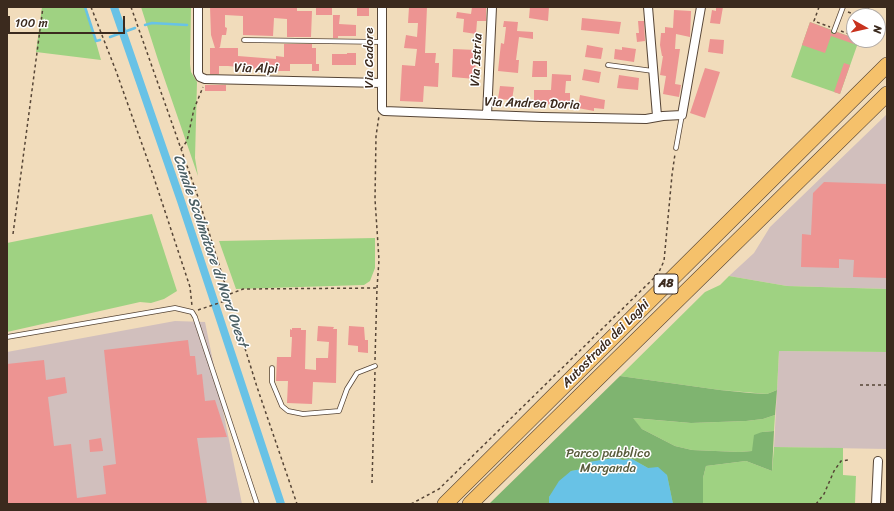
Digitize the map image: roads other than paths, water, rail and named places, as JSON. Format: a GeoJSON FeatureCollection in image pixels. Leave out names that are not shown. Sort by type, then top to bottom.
{"type":"FeatureCollection","features":[{"type":"Feature","properties":{"kind":"highway","name":"Autostrada dei Laghi"},"geometry":{"type":"LineString","coordinates":[[444,504],[887,65]]}},
{"type":"Feature","properties":{"kind":"highway","name":"Autostrada dei Laghi"},"geometry":{"type":"LineString","coordinates":[[470,504],[887,94]]}},
{"type":"Feature","properties":{"kind":"street","name":"Via Alpi"},"geometry":{"type":"LineString","coordinates":[[198,7],[198,73],[200,77],[205,80],[382,83]]}},
{"type":"Feature","properties":{"kind":"street","name":"Via Cadore"},"geometry":{"type":"LineString","coordinates":[[382,7],[382,109]]}},
{"type":"Feature","properties":{"kind":"street","name":"Via Istria"},"geometry":{"type":"LineString","coordinates":[[487,115],[492,7]]}},
{"type":"Feature","properties":{"kind":"street"},"geometry":{"type":"LineString","coordinates":[[648,7],[657,116]]}},
{"type":"Feature","properties":{"kind":"street"},"geometry":{"type":"LineString","coordinates":[[682,115],[702,7]]}},
{"type":"Feature","properties":{"kind":"street","name":"Via Andrea Doria"},"geometry":{"type":"LineString","coordinates":[[382,109],[384,111],[391,112],[646,119],[657,116],[682,115]]}},
{"type":"Feature","properties":{"kind":"street"},"geometry":{"type":"LineString","coordinates":[[876,504],[878,461]]}},
{"type":"Feature","properties":{"kind":"lane"},"geometry":{"type":"LineString","coordinates":[[834,31],[842,8]]}},
{"type":"Feature","properties":{"kind":"lane"},"geometry":{"type":"LineString","coordinates":[[244,40],[382,42]]}},
{"type":"Feature","properties":{"kind":"lane"},"geometry":{"type":"LineString","coordinates":[[608,66],[653,71]]}},
{"type":"Feature","properties":{"kind":"lane"},"geometry":{"type":"LineString","coordinates":[[676,148],[682,115]]}},
{"type":"Feature","properties":{"kind":"lane"},"geometry":{"type":"LineString","coordinates":[[7,337],[175,308],[192,312],[195,317],[257,504]]}},
{"type":"Feature","properties":{"kind":"lane"},"geometry":{"type":"LineString","coordinates":[[272,368],[272,382],[282,406],[288,411],[302,414],[339,411],[347,389],[357,373],[375,366]]}},
{"type":"Feature","properties":{"kind":"water"},"geometry":{"type":"Polygon","coordinates":[[[614,458],[623,460],[632,459],[648,468],[658,467],[667,475],[673,504],[549,504],[549,497],[559,481],[571,471],[582,469],[589,462],[614,458]]]}},
{"type":"Feature","properties":{"kind":"waterway"},"geometry":{"type":"LineString","coordinates":[[85,7],[96,41],[100,40]]}},
{"type":"Feature","properties":{"kind":"waterway","name":"Canale Scolmatore di Nord Ovest"},"geometry":{"type":"LineString","coordinates":[[114,7],[181,201],[281,504]]}},
{"type":"Feature","properties":{"kind":"waterway"},"geometry":{"type":"LineString","coordinates":[[145,25],[152,23],[187,25]]}},
{"type":"Feature","properties":{"kind":"waterway","name":"Canale Scolmatore di Nord Ovest"},"geometry":{"type":"LineString","coordinates":[[110,37],[135,28]]}},
{"type":"Feature","properties":{"kind":"park label","name":"Parco pubblico Morganda"},"geometry":{"type":"Point","coordinates":[608,462]}}]}
